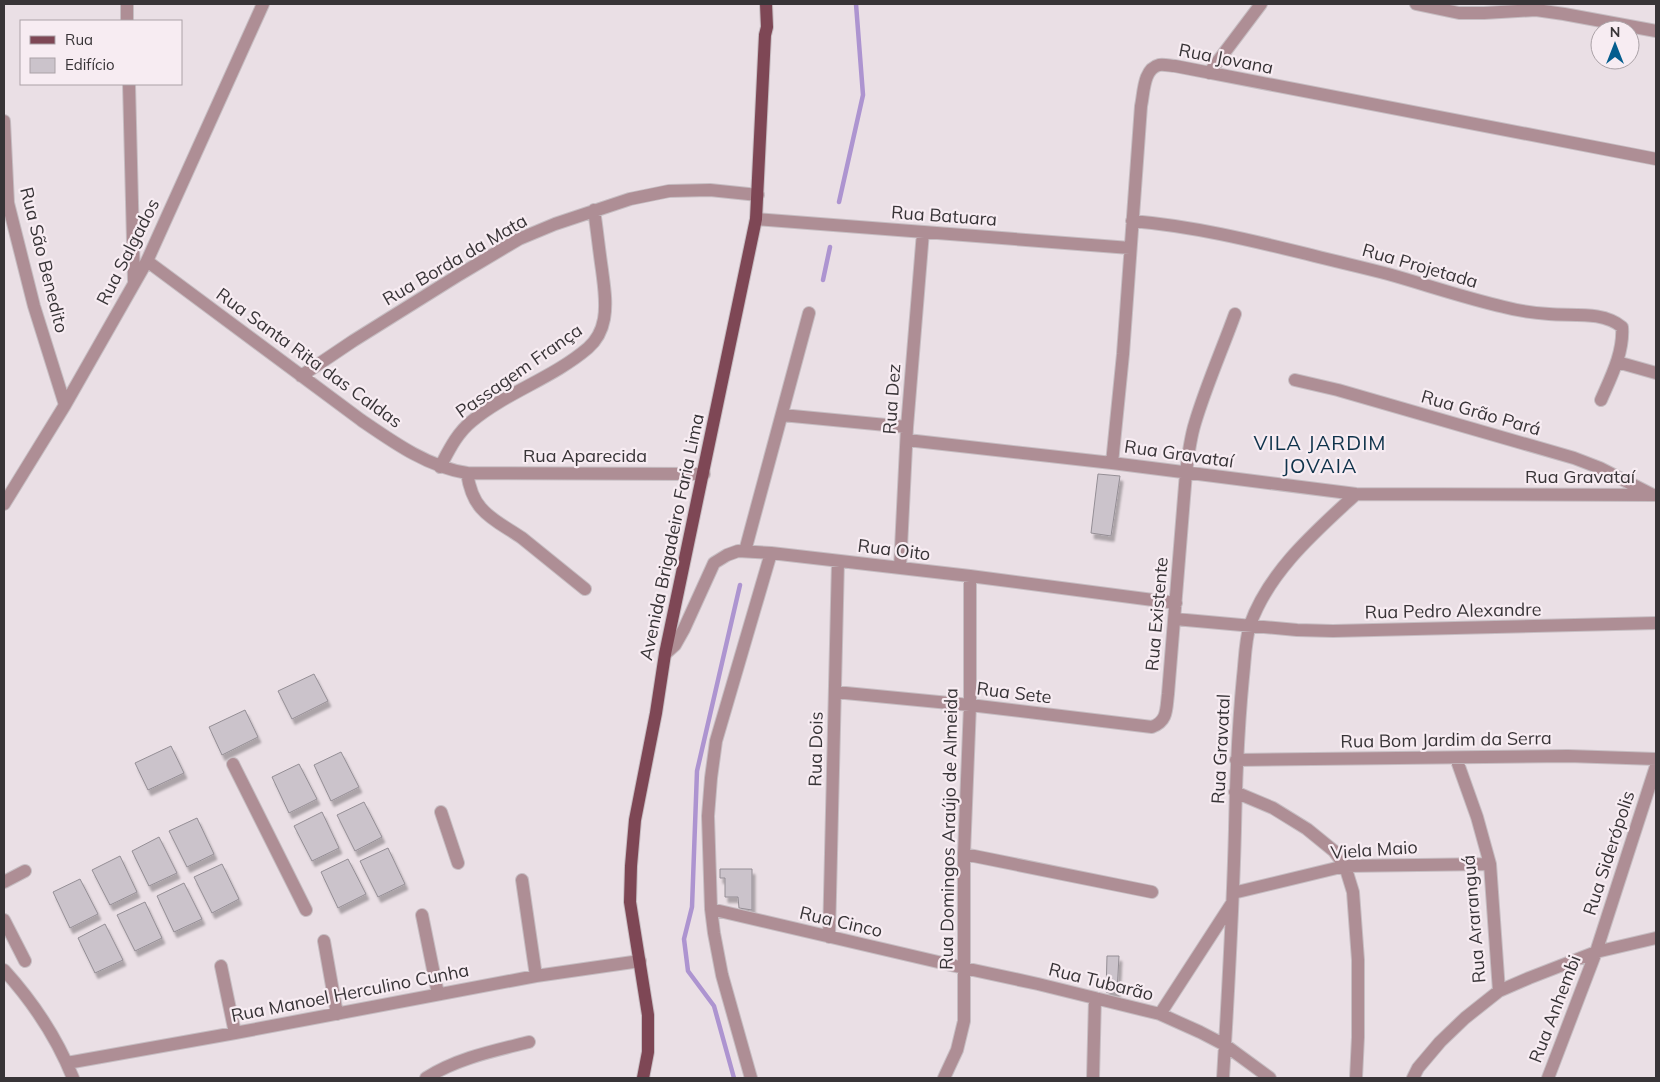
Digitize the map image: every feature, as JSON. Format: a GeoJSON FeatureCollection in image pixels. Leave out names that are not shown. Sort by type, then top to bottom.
{"type":"FeatureCollection","features":[{"type":"Feature","properties":{"kind":"main road","name":"Avenida Brigadeiro Faria Lima"},"geometry":{"type":"LineString","coordinates":[[643,1078],[648,1052],[648,1015],[630,902],[635,820],[656,713],[665,654],[756,220],[765,35],[767,27],[766,4]]}},
{"type":"Feature","properties":{"kind":"street"},"geometry":{"type":"LineString","coordinates":[[127,4],[127,20]]}},
{"type":"Feature","properties":{"kind":"street","name":"Rua Salgados"},"geometry":{"type":"LineString","coordinates":[[4,504],[65,405],[147,261],[263,4]]}},
{"type":"Feature","properties":{"kind":"street"},"geometry":{"type":"LineString","coordinates":[[1209,73],[1261,4]]}},
{"type":"Feature","properties":{"kind":"street"},"geometry":{"type":"LineString","coordinates":[[1416,4],[1459,13],[1536,10],[1656,31]]}},
{"type":"Feature","properties":{"kind":"street","name":"Rua Jovana"},"geometry":{"type":"LineString","coordinates":[[1112,463],[1124,354],[1130,248],[1142,106],[1146,80],[1151,69],[1160,65],[1175,66],[1656,160]]}},
{"type":"Feature","properties":{"kind":"street"},"geometry":{"type":"LineString","coordinates":[[129,85],[134,284]]}},
{"type":"Feature","properties":{"kind":"street","name":"Rua São Benedito"},"geometry":{"type":"LineString","coordinates":[[4,121],[6,203],[34,306],[65,405]]}},
{"type":"Feature","properties":{"kind":"street","name":"Rua Borda da Mata"},"geometry":{"type":"LineString","coordinates":[[300,376],[353,341],[519,240],[555,224],[630,198],[669,191],[710,190],[758,195]]}},
{"type":"Feature","properties":{"kind":"street","name":"Passagem França"},"geometry":{"type":"LineString","coordinates":[[440,467],[450,447],[471,422],[485,411],[556,370],[589,348],[600,334],[604,319],[605,296],[594,210]]}},
{"type":"Feature","properties":{"kind":"street","name":"Rua Batuara"},"geometry":{"type":"LineString","coordinates":[[756,220],[1130,248]]}},
{"type":"Feature","properties":{"kind":"street","name":"Rua Projetada"},"geometry":{"type":"LineString","coordinates":[[1132,221],[1183,227],[1264,243],[1388,274],[1485,303],[1520,311],[1604,318],[1616,322],[1622,327],[1623,338],[1617,362]]}},
{"type":"Feature","properties":{"kind":"street","name":"Rua Dez"},"geometry":{"type":"LineString","coordinates":[[900,568],[907,433],[922,232]]}},
{"type":"Feature","properties":{"kind":"street","name":"Rua Santa Rita das Caldas"},"geometry":{"type":"LineString","coordinates":[[147,261],[361,420],[396,443],[440,467],[467,473]]}},
{"type":"Feature","properties":{"kind":"street"},"geometry":{"type":"LineString","coordinates":[[745,551],[809,314]]}},
{"type":"Feature","properties":{"kind":"street","name":"Rua Existente"},"geometry":{"type":"LineString","coordinates":[[1128,724],[1152,727],[1160,724],[1165,717],[1175,619],[1186,473],[1194,425],[1236,314]]}},
{"type":"Feature","properties":{"kind":"street"},"geometry":{"type":"LineString","coordinates":[[1601,400],[1617,362],[1656,373]]}},
{"type":"Feature","properties":{"kind":"street","name":"Rua Grão Pará"},"geometry":{"type":"LineString","coordinates":[[1295,380],[1574,458],[1600,468],[1654,495]]}},
{"type":"Feature","properties":{"kind":"street","name":"Rua Gravataí"},"geometry":{"type":"LineString","coordinates":[[782,415],[1112,463],[1356,494],[1654,495]]}},
{"type":"Feature","properties":{"kind":"street"},"geometry":{"type":"LineString","coordinates":[[467,473],[474,498],[481,508],[585,589]]}},
{"type":"Feature","properties":{"kind":"street","name":"Rua Aparecida"},"geometry":{"type":"LineString","coordinates":[[467,473],[704,474]]}},
{"type":"Feature","properties":{"kind":"street","name":"Rua Gravatal"},"geometry":{"type":"LineString","coordinates":[[1223,1078],[1233,897],[1236,760],[1240,706],[1250,626],[1262,599],[1281,570],[1306,540],[1356,494]]}},
{"type":"Feature","properties":{"kind":"street","name":"Rua Oito"},"geometry":{"type":"LineString","coordinates":[[665,654],[675,645],[684,629],[714,563],[727,555],[745,551],[970,576],[1176,603]]}},
{"type":"Feature","properties":{"kind":"street"},"geometry":{"type":"LineString","coordinates":[[751,1078],[722,975],[714,933],[711,909],[708,816],[716,741],[771,553]]}},
{"type":"Feature","properties":{"kind":"street","name":"Rua Dois"},"geometry":{"type":"LineString","coordinates":[[829,937],[838,561]]}},
{"type":"Feature","properties":{"kind":"street","name":"Rua Domingos Araújo de Almeida"},"geometry":{"type":"LineString","coordinates":[[944,1078],[957,1050],[964,1021],[964,854],[970,705],[970,576]]}},
{"type":"Feature","properties":{"kind":"street"},"geometry":{"type":"LineString","coordinates":[[1175,619],[1250,626]]}},
{"type":"Feature","properties":{"kind":"street","name":"Rua Pedro Alexandre"},"geometry":{"type":"LineString","coordinates":[[1250,626],[1333,631],[1656,623]]}},
{"type":"Feature","properties":{"kind":"street","name":"Rua Sete"},"geometry":{"type":"LineString","coordinates":[[835,692],[970,705],[1128,724]]}},
{"type":"Feature","properties":{"kind":"street","name":"Rua Bom Jardim da Serra"},"geometry":{"type":"LineString","coordinates":[[1236,760],[1568,756],[1656,759]]}},
{"type":"Feature","properties":{"kind":"street","name":"Rua Araranguá"},"geometry":{"type":"LineString","coordinates":[[1456,758],[1477,817],[1490,864],[1499,991]]}},
{"type":"Feature","properties":{"kind":"street"},"geometry":{"type":"LineString","coordinates":[[233,764],[306,910]]}},
{"type":"Feature","properties":{"kind":"street","name":"Rua Siderópolis"},"geometry":{"type":"LineString","coordinates":[[1596,952],[1656,766]]}},
{"type":"Feature","properties":{"kind":"street"},"geometry":{"type":"LineString","coordinates":[[1236,792],[1273,808],[1307,829],[1334,851],[1345,866],[1353,892],[1358,960],[1356,1078]]}},
{"type":"Feature","properties":{"kind":"street"},"geometry":{"type":"LineString","coordinates":[[441,812],[458,862]]}},
{"type":"Feature","properties":{"kind":"street"},"geometry":{"type":"LineString","coordinates":[[964,854],[1152,892]]}},
{"type":"Feature","properties":{"kind":"street","name":"Viela Maio"},"geometry":{"type":"LineString","coordinates":[[1233,897],[1345,866],[1490,864]]}},
{"type":"Feature","properties":{"kind":"street"},"geometry":{"type":"LineString","coordinates":[[4,882],[24,871]]}},
{"type":"Feature","properties":{"kind":"street"},"geometry":{"type":"LineString","coordinates":[[522,880],[536,976]]}},
{"type":"Feature","properties":{"kind":"street"},"geometry":{"type":"LineString","coordinates":[[1160,1014],[1233,897]]}},
{"type":"Feature","properties":{"kind":"street","name":"Rua Cinco"},"geometry":{"type":"LineString","coordinates":[[711,909],[964,968]]}},
{"type":"Feature","properties":{"kind":"street"},"geometry":{"type":"LineString","coordinates":[[422,915],[438,994]]}},
{"type":"Feature","properties":{"kind":"street"},"geometry":{"type":"LineString","coordinates":[[4,920],[25,961]]}},
{"type":"Feature","properties":{"kind":"street"},"geometry":{"type":"LineString","coordinates":[[1408,1078],[1416,1073],[1440,1042],[1465,1018],[1499,991],[1596,952],[1656,938]]}},
{"type":"Feature","properties":{"kind":"street"},"geometry":{"type":"LineString","coordinates":[[324,941],[337,1014]]}},
{"type":"Feature","properties":{"kind":"street","name":"Rua Anhembi"},"geometry":{"type":"LineString","coordinates":[[1548,1078],[1596,952]]}},
{"type":"Feature","properties":{"kind":"street","name":"Rua Manoel Herculino Cunha"},"geometry":{"type":"LineString","coordinates":[[67,1063],[536,976],[640,961]]}},
{"type":"Feature","properties":{"kind":"street"},"geometry":{"type":"LineString","coordinates":[[221,966],[235,1033]]}},
{"type":"Feature","properties":{"kind":"street","name":"Rua Tubarão"},"geometry":{"type":"LineString","coordinates":[[964,968],[1160,1014],[1225,1045],[1270,1078]]}},
{"type":"Feature","properties":{"kind":"street"},"geometry":{"type":"LineString","coordinates":[[4,970],[46,1024],[73,1078]]}},
{"type":"Feature","properties":{"kind":"street"},"geometry":{"type":"LineString","coordinates":[[1093,1078],[1095,998]]}},
{"type":"Feature","properties":{"kind":"street"},"geometry":{"type":"LineString","coordinates":[[426,1078],[457,1062],[529,1042]]}},
{"type":"Feature","properties":{"kind":"building"},"geometry":{"type":"Polygon","coordinates":[[[1098,474],[1120,476],[1111,536],[1091,533],[1098,474]]]}},
{"type":"Feature","properties":{"kind":"building"},"geometry":{"type":"Polygon","coordinates":[[[314,674],[328,701],[292,719],[278,691],[314,674]]]}},
{"type":"Feature","properties":{"kind":"building"},"geometry":{"type":"Polygon","coordinates":[[[245,710],[258,737],[222,755],[209,727],[245,710]]]}},
{"type":"Feature","properties":{"kind":"building"},"geometry":{"type":"Polygon","coordinates":[[[171,746],[184,773],[148,790],[135,763],[171,746]]]}},
{"type":"Feature","properties":{"kind":"building"},"geometry":{"type":"Polygon","coordinates":[[[341,752],[359,787],[331,801],[314,765],[341,752]]]}},
{"type":"Feature","properties":{"kind":"building"},"geometry":{"type":"Polygon","coordinates":[[[299,764],[317,799],[289,813],[272,777],[299,764]]]}},
{"type":"Feature","properties":{"kind":"building"},"geometry":{"type":"Polygon","coordinates":[[[364,802],[382,837],[355,851],[337,815],[364,802]]]}},
{"type":"Feature","properties":{"kind":"building"},"geometry":{"type":"Polygon","coordinates":[[[322,812],[339,848],[312,861],[294,826],[322,812]]]}},
{"type":"Feature","properties":{"kind":"building"},"geometry":{"type":"Polygon","coordinates":[[[197,818],[214,854],[187,867],[169,831],[197,818]]]}},
{"type":"Feature","properties":{"kind":"building"},"geometry":{"type":"Polygon","coordinates":[[[159,837],[177,873],[149,886],[132,851],[159,837]]]}},
{"type":"Feature","properties":{"kind":"building"},"geometry":{"type":"Polygon","coordinates":[[[388,848],[405,884],[378,897],[360,861],[388,848]]]}},
{"type":"Feature","properties":{"kind":"building"},"geometry":{"type":"Polygon","coordinates":[[[120,856],[137,892],[110,905],[92,870],[120,856]]]}},
{"type":"Feature","properties":{"kind":"building"},"geometry":{"type":"Polygon","coordinates":[[[348,859],[366,894],[338,908],[321,872],[348,859]]]}},
{"type":"Feature","properties":{"kind":"building"},"geometry":{"type":"Polygon","coordinates":[[[222,864],[239,899],[212,913],[194,877],[222,864]]]}},
{"type":"Feature","properties":{"kind":"building"},"geometry":{"type":"Polygon","coordinates":[[[720,869],[752,869],[752,910],[739,908],[738,897],[725,897],[725,878],[720,878],[720,869]]]}},
{"type":"Feature","properties":{"kind":"building"},"geometry":{"type":"Polygon","coordinates":[[[80,879],[98,914],[70,928],[53,892],[80,879]]]}},
{"type":"Feature","properties":{"kind":"building"},"geometry":{"type":"Polygon","coordinates":[[[184,883],[202,919],[174,932],[157,896],[184,883]]]}},
{"type":"Feature","properties":{"kind":"building"},"geometry":{"type":"Polygon","coordinates":[[[145,902],[162,938],[135,951],[117,915],[145,902]]]}},
{"type":"Feature","properties":{"kind":"building"},"geometry":{"type":"Polygon","coordinates":[[[105,924],[123,960],[95,973],[78,938],[105,924]]]}},
{"type":"Feature","properties":{"kind":"building"},"geometry":{"type":"Polygon","coordinates":[[[1107,956],[1119,956],[1117,992],[1106,992],[1107,956]]]}},
{"type":"Feature","properties":{"kind":"waterway"},"geometry":{"type":"LineString","coordinates":[[839,202],[863,95],[856,4]]}},
{"type":"Feature","properties":{"kind":"waterway"},"geometry":{"type":"LineString","coordinates":[[823,280],[830,247]]}},
{"type":"Feature","properties":{"kind":"waterway"},"geometry":{"type":"LineString","coordinates":[[734,1078],[714,1006],[688,971],[684,939],[692,907],[697,771],[740,585]]}},
{"type":"Feature","properties":{"kind":"district","name":"VILA JARDIM JOVAIA"},"geometry":{"type":"Point","coordinates":[1320,454]}}]}
